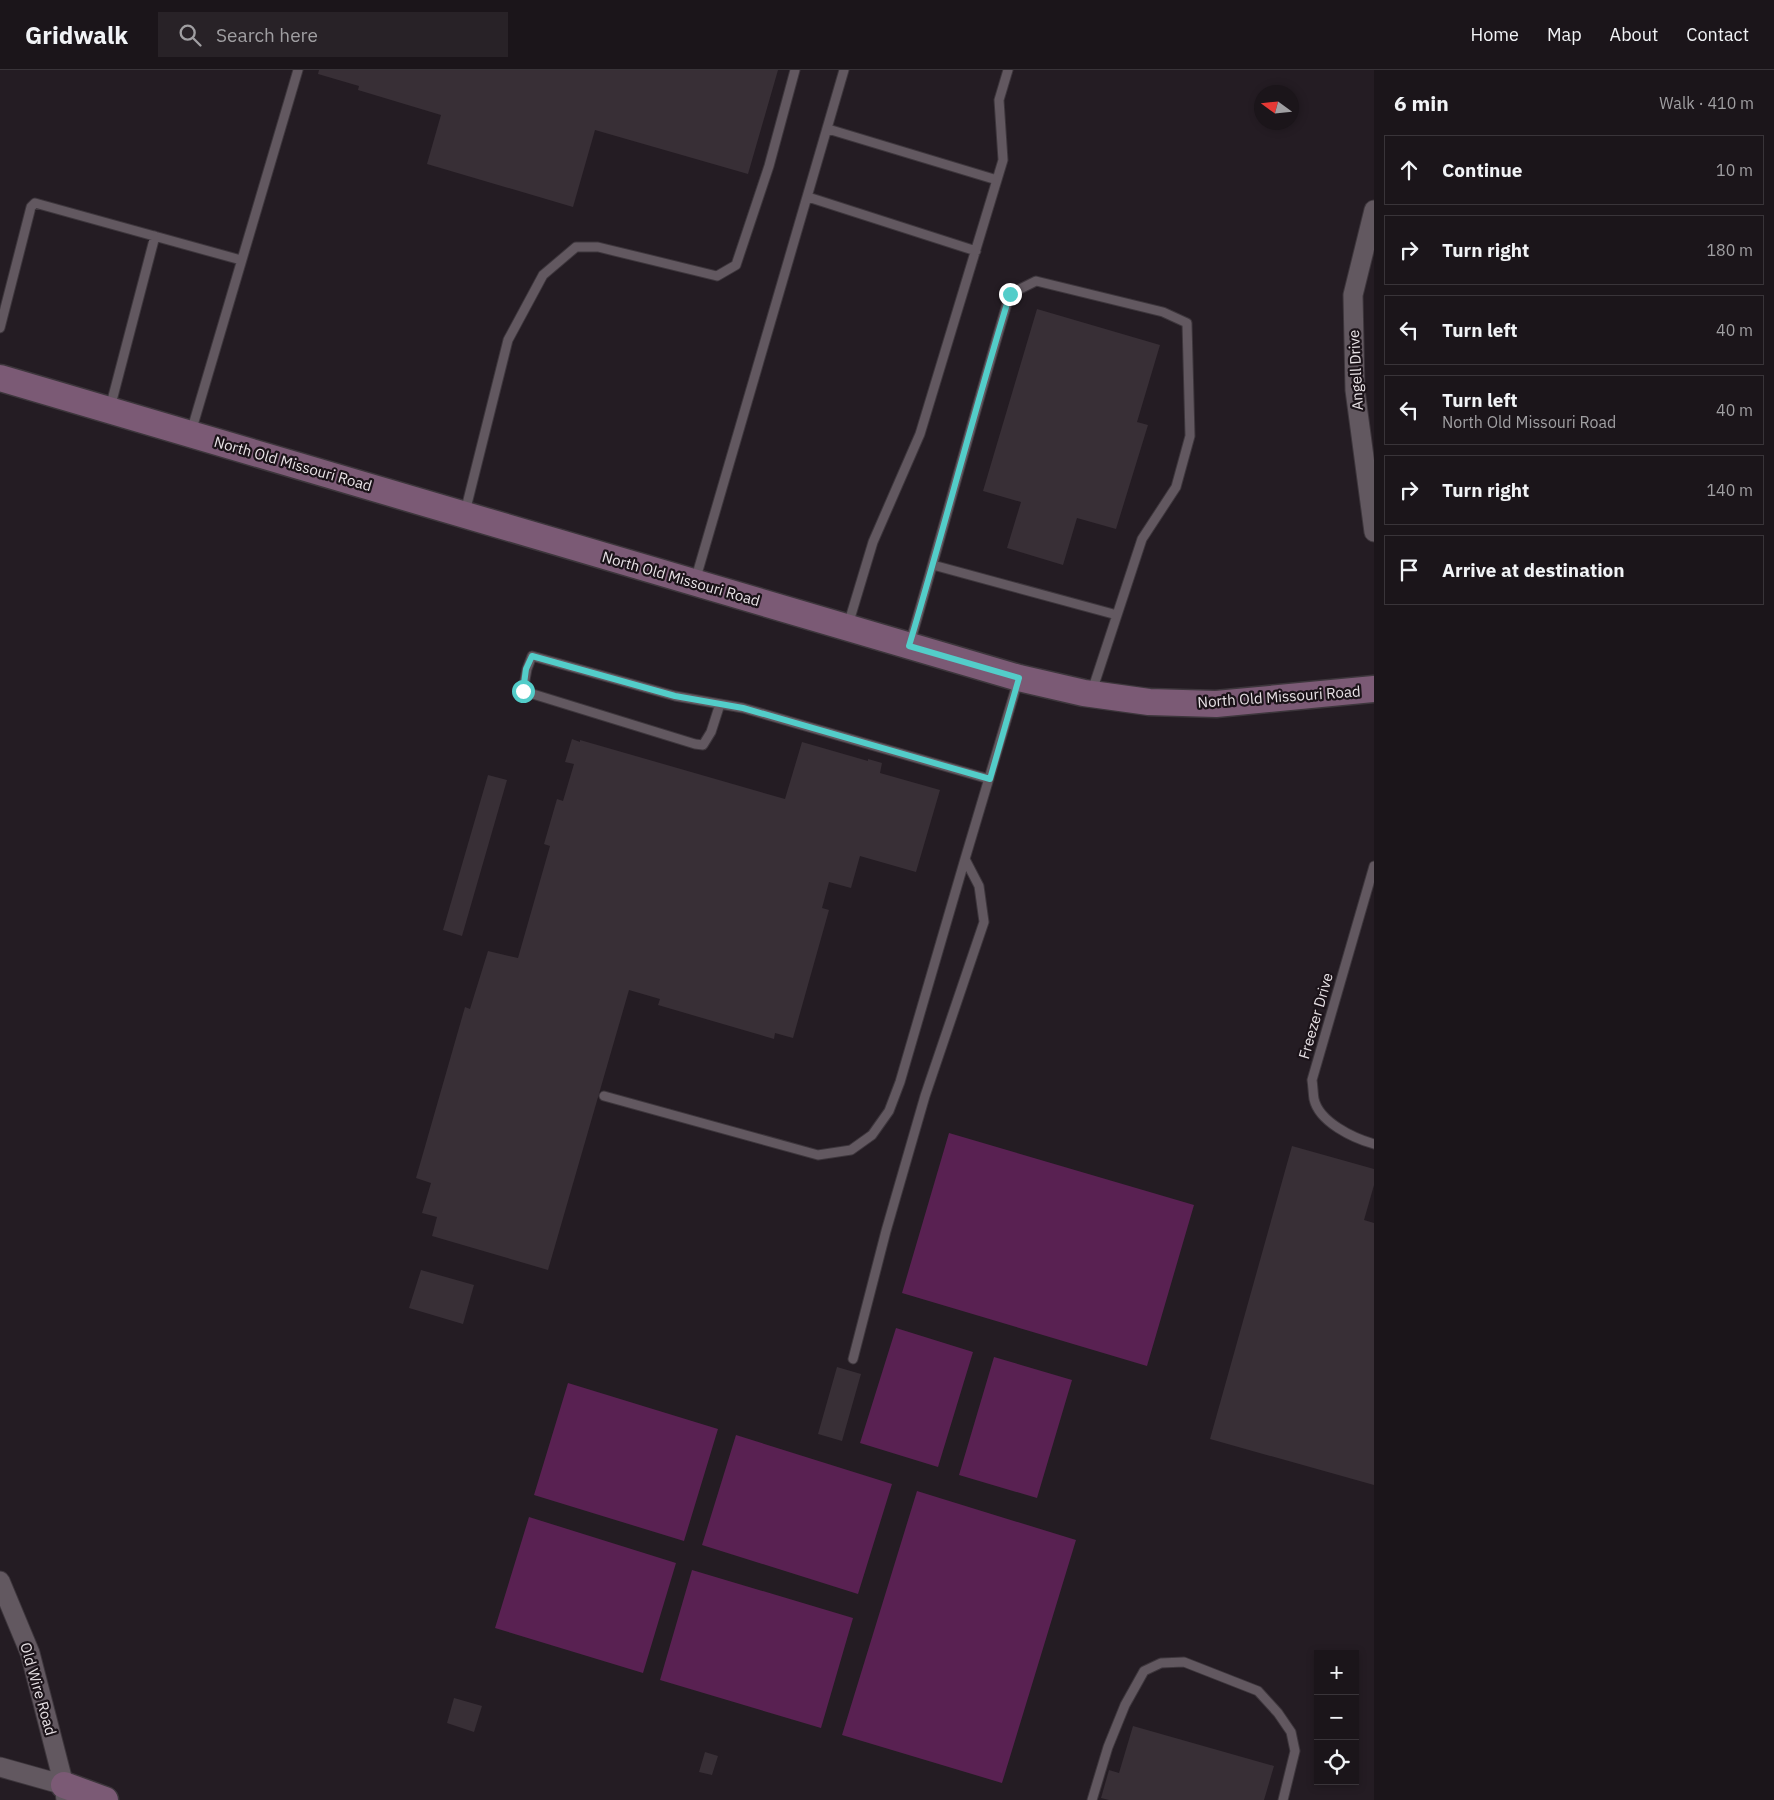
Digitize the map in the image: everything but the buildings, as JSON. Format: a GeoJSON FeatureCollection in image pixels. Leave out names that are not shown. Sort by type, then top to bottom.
{"type":"FeatureCollection","features":[{"type":"Feature","properties":{"kind":"main road","name":"North Old Missouri Road"},"geometry":{"type":"LineString","coordinates":[[0,378],[1019,678],[1091,694],[1149,702],[1216,704],[1374,689]]}},
{"type":"Feature","properties":{"kind":"main road"},"geometry":{"type":"LineString","coordinates":[[65,1793],[105,1800]]}},
{"type":"Feature","properties":{"kind":"street","name":"Angell Drive"},"geometry":{"type":"LineString","coordinates":[[1374,210],[1353,295],[1356,390],[1368,436],[1374,532]]}},
{"type":"Feature","properties":{"kind":"street","name":"Old Wire Road"},"geometry":{"type":"LineString","coordinates":[[0,1581],[30,1653],[65,1793]]}},
{"type":"Feature","properties":{"kind":"street"},"geometry":{"type":"LineString","coordinates":[[0,1767],[65,1793]]}},
{"type":"Feature","properties":{"kind":"lane"},"geometry":{"type":"LineString","coordinates":[[191,434],[298,70]]}},
{"type":"Feature","properties":{"kind":"lane"},"geometry":{"type":"LineString","coordinates":[[464,515],[508,340],[543,275],[576,247],[598,247],[717,276],[736,265],[769,166],[796,70]]}},
{"type":"Feature","properties":{"kind":"lane"},"geometry":{"type":"LineString","coordinates":[[694,583],[844,70]]}},
{"type":"Feature","properties":{"kind":"lane"},"geometry":{"type":"LineString","coordinates":[[847,628],[873,542],[920,434],[1003,160],[999,100],[1008,70]]}},
{"type":"Feature","properties":{"kind":"lane"},"geometry":{"type":"LineString","coordinates":[[828,129],[997,180]]}},
{"type":"Feature","properties":{"kind":"lane"},"geometry":{"type":"LineString","coordinates":[[808,197],[976,251]]}},
{"type":"Feature","properties":{"kind":"lane"},"geometry":{"type":"LineString","coordinates":[[0,328],[31,207],[35,203],[241,260]]}},
{"type":"Feature","properties":{"kind":"lane"},"geometry":{"type":"LineString","coordinates":[[109,410],[155,236]]}},
{"type":"Feature","properties":{"kind":"lane"},"geometry":{"type":"LineString","coordinates":[[909,646],[954,495],[978,398],[1010,294],[1036,282],[1162,312],[1187,323],[1190,436],[1176,487],[1142,539],[1091,694]]}},
{"type":"Feature","properties":{"kind":"lane"},"geometry":{"type":"LineString","coordinates":[[933,565],[1117,615]]}},
{"type":"Feature","properties":{"kind":"lane"},"geometry":{"type":"LineString","coordinates":[[720,704],[711,732],[703,744],[696,744],[523,691],[526,669],[532,656],[675,696],[743,708],[990,779]]}},
{"type":"Feature","properties":{"kind":"lane"},"geometry":{"type":"LineString","coordinates":[[604,1096],[818,1155],[851,1150],[872,1135],[889,1111],[900,1082],[1019,678]]}},
{"type":"Feature","properties":{"kind":"lane"},"geometry":{"type":"LineString","coordinates":[[852,1359],[925,1096],[984,922],[979,886],[965,859]]}},
{"type":"Feature","properties":{"kind":"lane","name":"Freezer Drive"},"geometry":{"type":"LineString","coordinates":[[1374,866],[1312,1080],[1314,1101],[1324,1116],[1342,1132],[1374,1144]]}},
{"type":"Feature","properties":{"kind":"lane"},"geometry":{"type":"LineString","coordinates":[[1092,1800],[1124,1705],[1144,1671],[1161,1663],[1184,1662],[1258,1691],[1278,1713],[1291,1732],[1296,1751],[1283,1800]]}},
{"type":"Feature","properties":{"kind":"shaded area"},"geometry":{"type":"Polygon","coordinates":[[[949,1133],[1194,1205],[1147,1366],[902,1293],[949,1133]]]}},
{"type":"Feature","properties":{"kind":"shaded area"},"geometry":{"type":"Polygon","coordinates":[[[896,1328],[973,1352],[938,1467],[860,1443],[896,1328]]]}},
{"type":"Feature","properties":{"kind":"shaded area"},"geometry":{"type":"Polygon","coordinates":[[[994,1357],[1072,1380],[1037,1498],[959,1475],[994,1357]]]}},
{"type":"Feature","properties":{"kind":"shaded area"},"geometry":{"type":"Polygon","coordinates":[[[568,1383],[718,1429],[684,1541],[534,1495],[568,1383]]]}},
{"type":"Feature","properties":{"kind":"shaded area"},"geometry":{"type":"Polygon","coordinates":[[[736,1435],[892,1484],[858,1594],[702,1545],[736,1435]]]}},
{"type":"Feature","properties":{"kind":"shaded area"},"geometry":{"type":"Polygon","coordinates":[[[917,1491],[1076,1540],[1002,1783],[842,1735],[917,1491]]]}},
{"type":"Feature","properties":{"kind":"shaded area"},"geometry":{"type":"Polygon","coordinates":[[[529,1517],[676,1563],[643,1673],[495,1628],[529,1517]]]}},
{"type":"Feature","properties":{"kind":"shaded area"},"geometry":{"type":"Polygon","coordinates":[[[692,1570],[853,1618],[821,1728],[660,1680],[692,1570]]]}},
{"type":"Feature","properties":{"kind":"route"},"geometry":{"type":"LineString","coordinates":[[523,691],[526,669],[532,656],[675,696],[743,708],[990,779],[1019,678],[909,646],[954,495],[978,398],[1010,294]]}}]}
